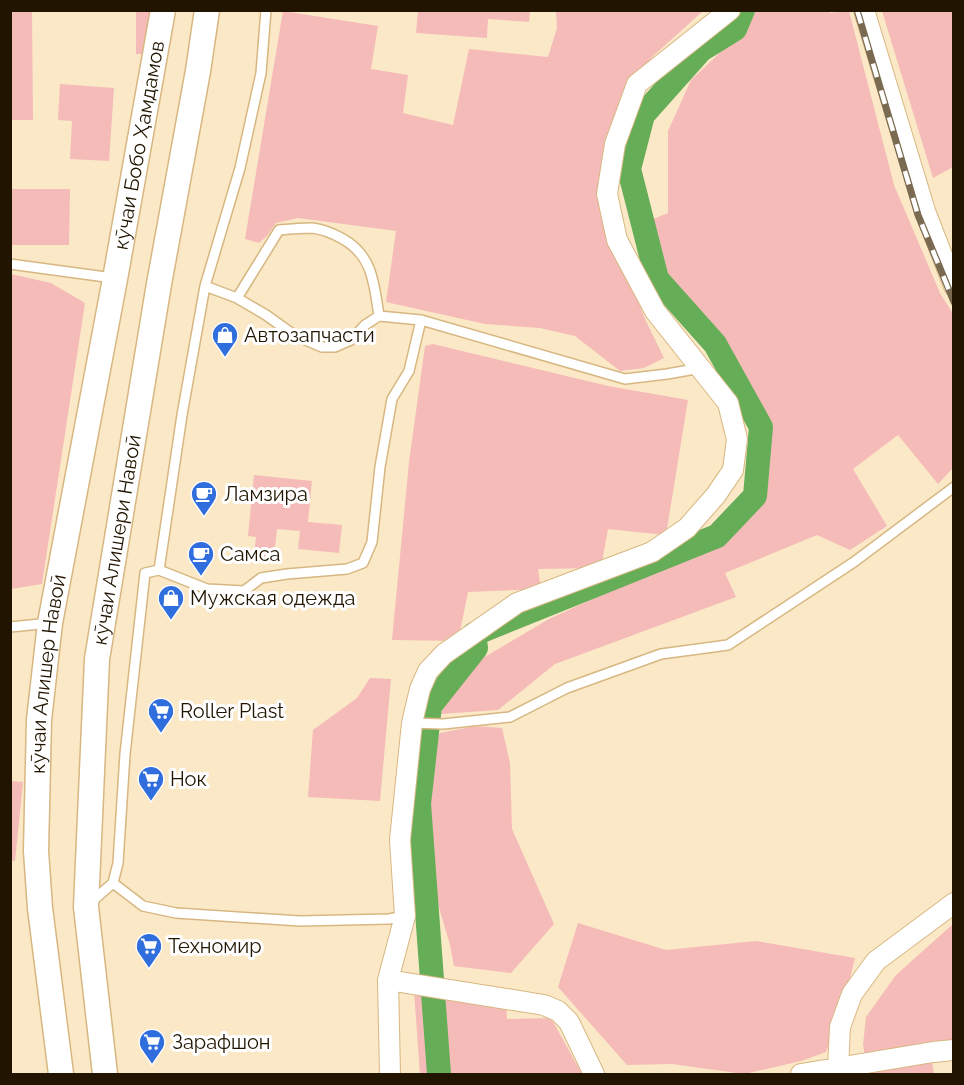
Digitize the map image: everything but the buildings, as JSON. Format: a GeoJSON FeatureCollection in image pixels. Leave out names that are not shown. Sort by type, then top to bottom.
{"type":"FeatureCollection","features":[{"type":"Feature","properties":{"kind":"street","name":"кӯчаи Бобо Ҳамдамов"},"geometry":{"type":"LineString","coordinates":[[115,279],[163,10]]}},
{"type":"Feature","properties":{"kind":"street","name":"кӯчаи Алишери Навоӣ"},"geometry":{"type":"LineString","coordinates":[[105,1074],[86,907],[97,659],[207,10]]}},
{"type":"Feature","properties":{"kind":"street"},"geometry":{"type":"LineString","coordinates":[[390,1074],[388,980],[405,916],[400,840],[418,723],[420,689],[428,671],[444,654],[517,603],[652,552],[687,528],[716,495],[733,470],[737,439],[728,403],[655,311],[617,240],[607,194],[615,144],[637,84],[730,10]]}},
{"type":"Feature","properties":{"kind":"street"},"geometry":{"type":"LineString","coordinates":[[864,10],[925,211],[954,286]]}},
{"type":"Feature","properties":{"kind":"street","name":"кӯчаи Алишер Навоӣ"},"geometry":{"type":"LineString","coordinates":[[61,1074],[40,908],[36,851],[39,720],[50,623],[115,279]]}},
{"type":"Feature","properties":{"kind":"street"},"geometry":{"type":"LineString","coordinates":[[838,1068],[840,1027],[852,994],[876,961],[954,903]]}},
{"type":"Feature","properties":{"kind":"street"},"geometry":{"type":"LineString","coordinates":[[388,980],[544,1005],[558,1011],[569,1022],[594,1074]]}},
{"type":"Feature","properties":{"kind":"street"},"geometry":{"type":"LineString","coordinates":[[801,1074],[954,1050]]}},
{"type":"Feature","properties":{"kind":"lane"},"geometry":{"type":"LineString","coordinates":[[159,570],[182,415],[205,286],[240,168],[259,84],[266,10]]}},
{"type":"Feature","properties":{"kind":"lane"},"geometry":{"type":"LineString","coordinates":[[237,298],[279,230],[314,228],[334,234],[356,246],[367,262],[376,292],[379,316]]}},
{"type":"Feature","properties":{"kind":"lane"},"geometry":{"type":"LineString","coordinates":[[10,264],[115,279]]}},
{"type":"Feature","properties":{"kind":"lane"},"geometry":{"type":"LineString","coordinates":[[205,286],[237,298],[294,335],[322,347],[335,347],[351,340],[365,325],[379,316],[421,320],[625,379],[701,368]]}},
{"type":"Feature","properties":{"kind":"lane"},"geometry":{"type":"LineString","coordinates":[[86,907],[113,883],[118,863],[125,754],[145,573],[159,570],[207,589],[244,591],[261,578],[347,569],[363,563],[372,542],[380,467],[392,399],[409,371],[421,320]]}},
{"type":"Feature","properties":{"kind":"lane"},"geometry":{"type":"LineString","coordinates":[[418,723],[443,724],[510,717],[567,688],[661,654],[729,645],[854,562],[954,487]]}},
{"type":"Feature","properties":{"kind":"lane"},"geometry":{"type":"LineString","coordinates":[[10,627],[50,623]]}},
{"type":"Feature","properties":{"kind":"lane"},"geometry":{"type":"LineString","coordinates":[[113,883],[143,906],[176,913],[300,921],[389,919],[405,916]]}},
{"type":"Feature","properties":{"kind":"shaded area"},"geometry":{"type":"Polygon","coordinates":[[[11,10],[32,11],[33,120],[11,120],[11,10]]]}},
{"type":"Feature","properties":{"kind":"shaded area"},"geometry":{"type":"Polygon","coordinates":[[[418,10],[530,11],[529,22],[488,19],[487,38],[416,33],[418,10]]]}},
{"type":"Feature","properties":{"kind":"shaded area"},"geometry":{"type":"Polygon","coordinates":[[[136,11],[150,11],[145,54],[136,54],[136,11]]]}},
{"type":"Feature","properties":{"kind":"shaded area"},"geometry":{"type":"Polygon","coordinates":[[[283,11],[378,26],[371,69],[408,75],[403,113],[453,125],[469,49],[548,57],[557,28],[556,11],[703,11],[653,56],[637,75],[616,128],[597,194],[645,319],[664,358],[644,368],[620,371],[575,336],[540,328],[485,324],[386,302],[396,231],[298,218],[276,223],[259,243],[245,239],[283,11]]]}},
{"type":"Feature","properties":{"kind":"shaded area"},"geometry":{"type":"Polygon","coordinates":[[[751,11],[829,11],[830,13],[849,11],[894,185],[940,293],[953,314],[953,468],[938,484],[898,435],[853,469],[887,526],[850,550],[817,535],[725,573],[736,597],[555,664],[498,710],[441,714],[454,675],[549,619],[718,541],[761,498],[766,418],[722,341],[663,275],[641,224],[668,213],[668,131],[691,80],[743,31],[751,11]]]}},
{"type":"Feature","properties":{"kind":"shaded area"},"geometry":{"type":"Polygon","coordinates":[[[882,11],[953,11],[953,167],[933,178],[882,11]]]}},
{"type":"Feature","properties":{"kind":"shaded area"},"geometry":{"type":"Polygon","coordinates":[[[60,84],[114,88],[109,161],[70,159],[72,121],[58,120],[60,84]]]}},
{"type":"Feature","properties":{"kind":"shaded area"},"geometry":{"type":"Polygon","coordinates":[[[11,189],[70,189],[69,245],[11,245],[11,189]]]}},
{"type":"Feature","properties":{"kind":"shaded area"},"geometry":{"type":"Polygon","coordinates":[[[11,274],[51,283],[85,303],[42,584],[11,589],[11,274]]]}},
{"type":"Feature","properties":{"kind":"shaded area"},"geometry":{"type":"Polygon","coordinates":[[[433,344],[608,386],[688,400],[666,535],[608,529],[601,568],[538,569],[541,589],[468,592],[458,641],[392,640],[409,462],[425,346],[433,344]]]}},
{"type":"Feature","properties":{"kind":"shaded area"},"geometry":{"type":"Polygon","coordinates":[[[254,475],[312,481],[308,522],[342,525],[339,553],[298,549],[300,531],[277,529],[274,557],[254,555],[256,537],[248,536],[254,475]]]}},
{"type":"Feature","properties":{"kind":"shaded area"},"geometry":{"type":"Polygon","coordinates":[[[370,678],[391,679],[380,801],[308,797],[313,730],[357,698],[370,678]]]}},
{"type":"Feature","properties":{"kind":"shaded area"},"geometry":{"type":"Polygon","coordinates":[[[475,726],[502,728],[510,763],[512,829],[554,924],[511,973],[454,966],[425,860],[426,758],[440,733],[475,726]]]}},
{"type":"Feature","properties":{"kind":"shaded area"},"geometry":{"type":"Polygon","coordinates":[[[10,781],[23,782],[15,861],[11,860],[10,781]]]}},
{"type":"Feature","properties":{"kind":"shaded area"},"geometry":{"type":"Polygon","coordinates":[[[578,923],[666,950],[756,941],[855,958],[826,1052],[801,1061],[744,1074],[672,1064],[627,1065],[558,987],[578,923]]]}},
{"type":"Feature","properties":{"kind":"shaded area"},"geometry":{"type":"Polygon","coordinates":[[[953,924],[953,1041],[865,1056],[863,1045],[866,1017],[896,975],[953,924]]]}},
{"type":"Feature","properties":{"kind":"shaded area"},"geometry":{"type":"Polygon","coordinates":[[[414,991],[506,1005],[507,1019],[551,1018],[582,1074],[420,1074],[414,991]]]}},
{"type":"Feature","properties":{"kind":"shaded area"},"geometry":{"type":"Polygon","coordinates":[[[932,1062],[934,1074],[867,1074],[932,1062]]]}},
{"type":"Feature","properties":{"kind":"waterway"},"geometry":{"type":"LineString","coordinates":[[439,1074],[419,804],[430,706],[476,648],[474,634],[717,536],[755,496],[761,427],[715,344],[657,279],[629,169],[643,115],[701,50],[735,29],[743,10]]}},
{"type":"Feature","properties":{"kind":"railway"},"geometry":{"type":"LineString","coordinates":[[857,10],[918,215],[954,302]]}},
{"type":"Feature","properties":{"kind":"place","name":"Автозапчасти"},"geometry":{"type":"Point","coordinates":[225,358]}},
{"type":"Feature","properties":{"kind":"place","name":"Ламзира"},"geometry":{"type":"Point","coordinates":[204,517]}},
{"type":"Feature","properties":{"kind":"place","name":"Самса"},"geometry":{"type":"Point","coordinates":[201,577]}},
{"type":"Feature","properties":{"kind":"place","name":"Мужская одежда"},"geometry":{"type":"Point","coordinates":[171,621]}},
{"type":"Feature","properties":{"kind":"place","name":"Roller Plast"},"geometry":{"type":"Point","coordinates":[161,734]}},
{"type":"Feature","properties":{"kind":"place","name":"Нок"},"geometry":{"type":"Point","coordinates":[151,802]}},
{"type":"Feature","properties":{"kind":"place","name":"Техномир"},"geometry":{"type":"Point","coordinates":[149,969]}},
{"type":"Feature","properties":{"kind":"place","name":"Зарафшон"},"geometry":{"type":"Point","coordinates":[152,1065]}}]}
